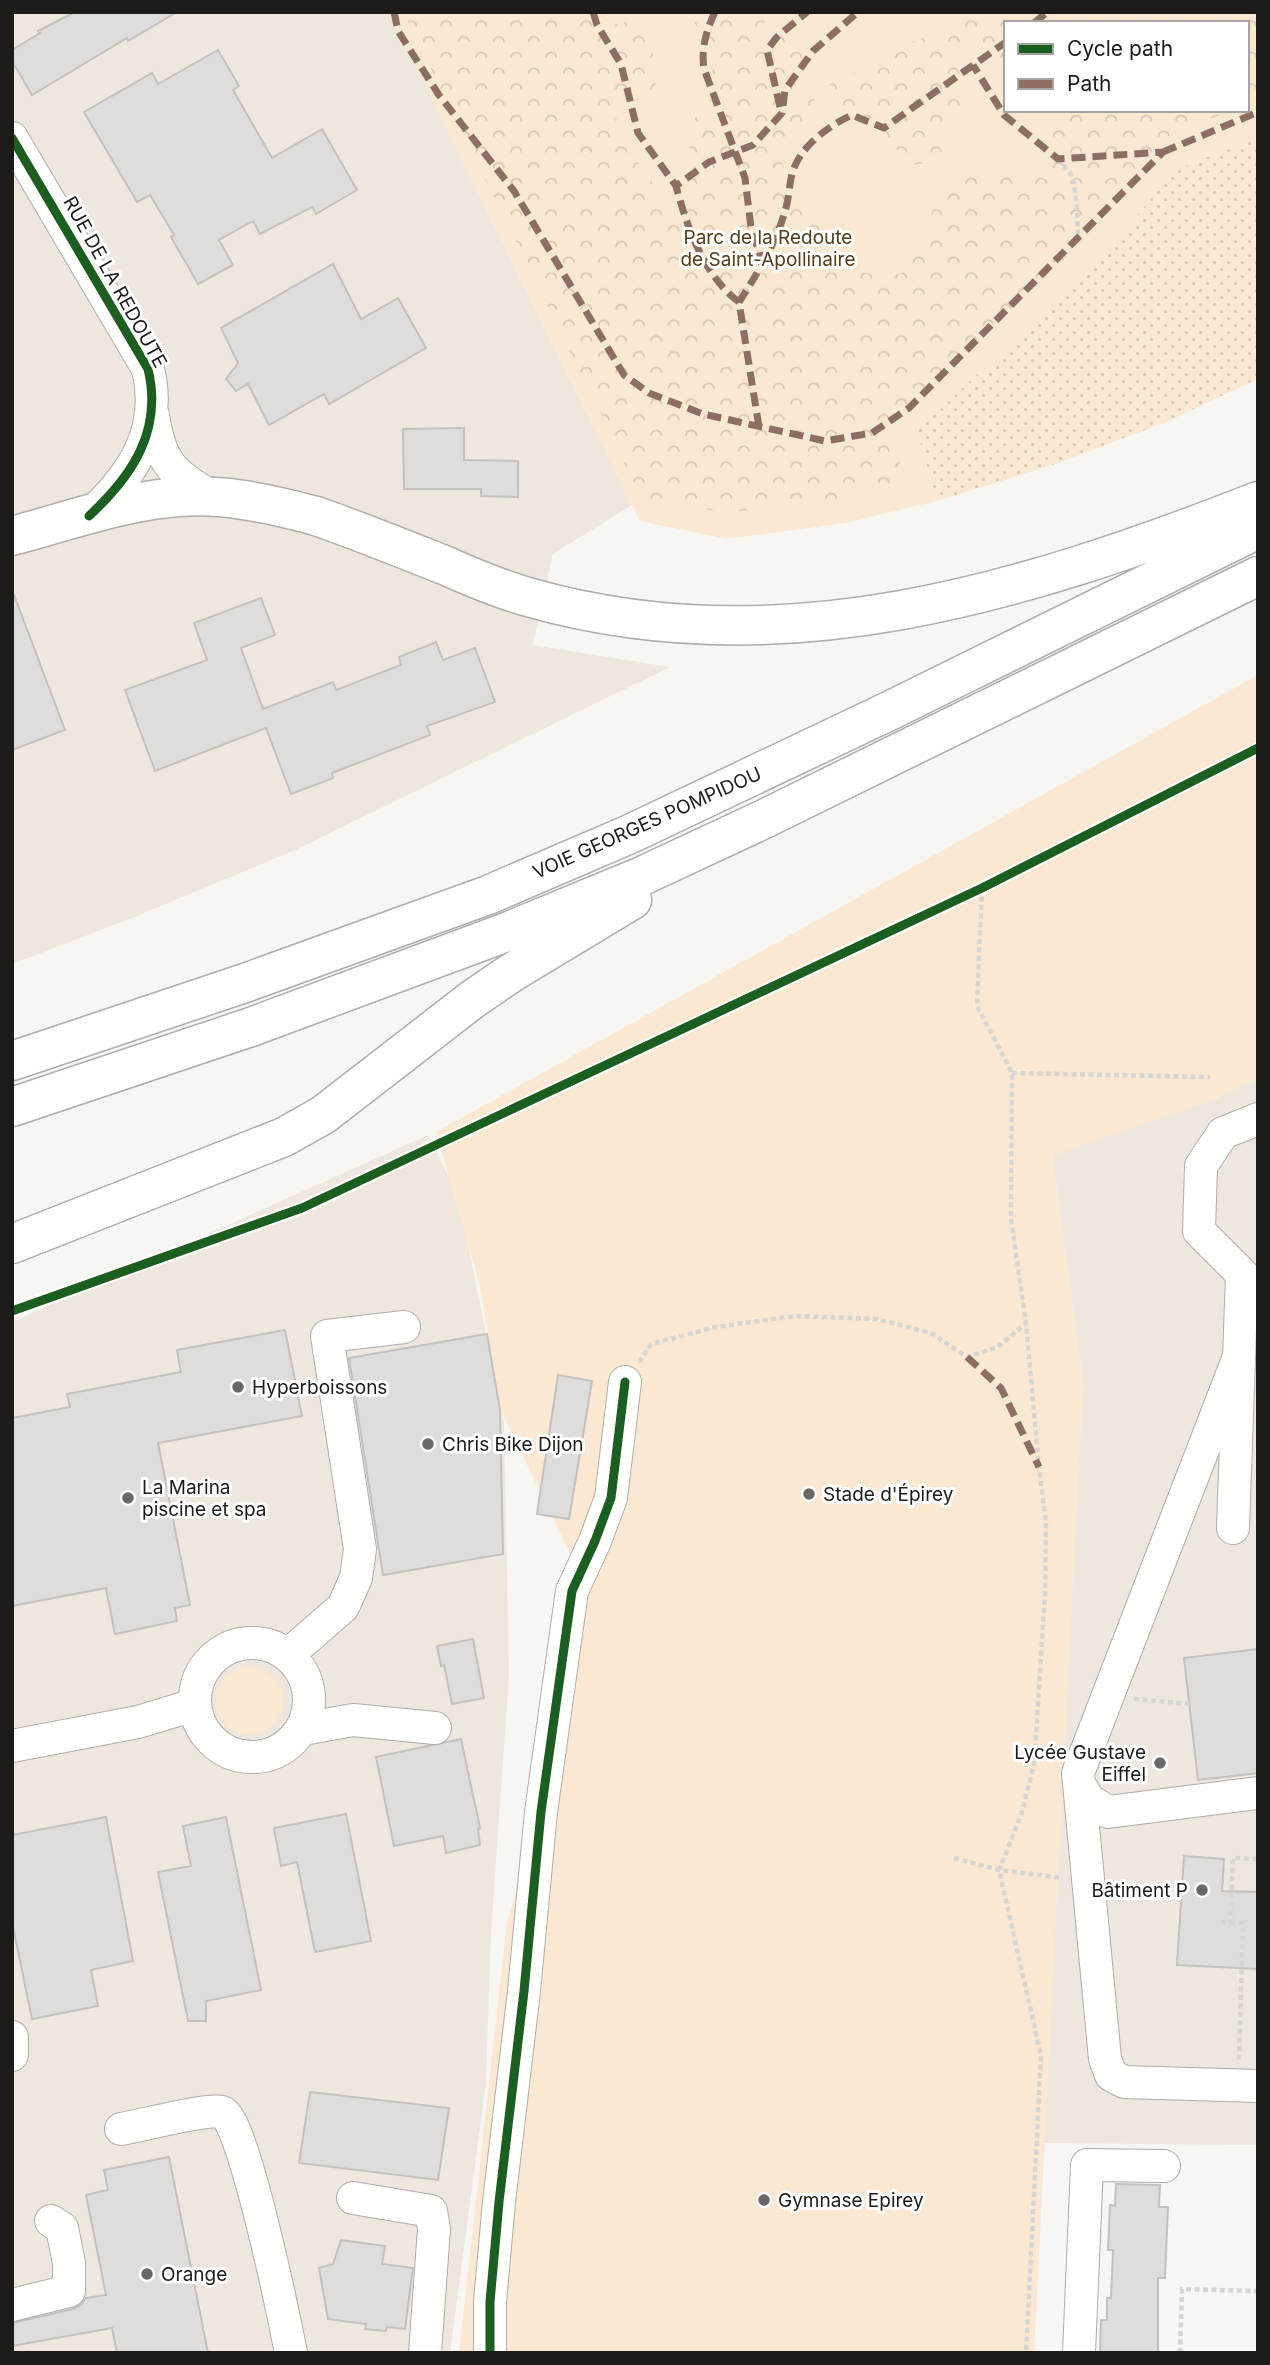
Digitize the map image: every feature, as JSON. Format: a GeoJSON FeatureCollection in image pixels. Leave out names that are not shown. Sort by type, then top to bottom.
{"type":"FeatureCollection","features":[{"type":"Feature","properties":{"kind":"main road"},"geometry":{"type":"LineString","coordinates":[[12,537],[140,502],[212,496],[268,503],[316,516],[527,597],[589,612],[662,624],[742,627],[832,622],[927,607],[1065,570],[1258,501]]}},
{"type":"Feature","properties":{"kind":"main road","name":"VOIE GEORGES POMPIDOU"},"geometry":{"type":"LineString","coordinates":[[12,1061],[242,984],[488,895],[618,839],[875,718],[1258,529]]}},
{"type":"Feature","properties":{"kind":"main road"},"geometry":{"type":"LineString","coordinates":[[12,1107],[251,1027],[504,933],[642,876],[762,820],[1258,576]]}},
{"type":"Feature","properties":{"kind":"main road"},"geometry":{"type":"LineString","coordinates":[[12,1244],[304,1127],[511,973],[762,820]]}},
{"type":"Feature","properties":{"kind":"street","name":"RUE DE LA REDOUTE"},"geometry":{"type":"LineString","coordinates":[[12,138],[148,369],[162,455],[175,472],[212,496]]}},
{"type":"Feature","properties":{"kind":"street","name":"RUE DE LA REDOUTE"},"geometry":{"type":"LineString","coordinates":[[12,537],[49,520],[71,506],[95,487],[112,465],[123,442],[132,412],[136,381],[134,346]]}},
{"type":"Feature","properties":{"kind":"street","name":"RUE DE LA REDOUTE"},"geometry":{"type":"LineString","coordinates":[[89,516],[112,495],[137,459],[153,410]]}},
{"type":"Feature","properties":{"kind":"street"},"geometry":{"type":"LineString","coordinates":[[12,537],[81,531],[155,516],[229,516],[296,526],[303,525],[316,516]]}},
{"type":"Feature","properties":{"kind":"street"},"geometry":{"type":"LineString","coordinates":[[1233,1528],[1242,1274],[1199,1231],[1201,1166],[1223,1133],[1258,1119]]}},
{"type":"Feature","properties":{"kind":"street"},"geometry":{"type":"LineString","coordinates":[[289,1654],[343,1607],[356,1578],[360,1549],[327,1336],[404,1327]]}},
{"type":"Feature","properties":{"kind":"street"},"geometry":{"type":"LineString","coordinates":[[1238,1359],[1078,1773],[1105,2059],[1111,2075],[1124,2082],[1248,2085]]}},
{"type":"Feature","properties":{"kind":"street"},"geometry":{"type":"LineString","coordinates":[[490,2353],[489,2302],[499,2202],[524,1992],[541,1812],[564,1646],[572,1591],[611,1497],[625,1382]]}},
{"type":"Feature","properties":{"kind":"street"},"geometry":{"type":"LineString","coordinates":[[242,1643],[263,1644],[289,1654],[300,1667],[308,1686],[309,1709],[303,1729],[288,1746],[270,1756],[246,1758],[227,1753],[211,1741],[200,1725],[194,1706],[197,1683],[206,1665],[224,1650],[242,1643]]}},
{"type":"Feature","properties":{"kind":"street"},"geometry":{"type":"LineString","coordinates":[[12,1745],[138,1722],[194,1706]]}},
{"type":"Feature","properties":{"kind":"street"},"geometry":{"type":"LineString","coordinates":[[303,1729],[353,1720],[435,1728]]}},
{"type":"Feature","properties":{"kind":"street"},"geometry":{"type":"LineString","coordinates":[[1079,1784],[1089,1800],[1108,1812],[1258,1793]]}},
{"type":"Feature","properties":{"kind":"street"},"geometry":{"type":"LineString","coordinates":[[1085,1848],[1108,1812]]}},
{"type":"Feature","properties":{"kind":"street"},"geometry":{"type":"LineString","coordinates":[[12,2038],[12,2054]]}},
{"type":"Feature","properties":{"kind":"street"},"geometry":{"type":"LineString","coordinates":[[121,2129],[202,2113],[222,2112],[229,2116],[246,2161],[279,2290],[291,2353]]}},
{"type":"Feature","properties":{"kind":"street"},"geometry":{"type":"LineString","coordinates":[[1079,2353],[1087,2165],[1164,2165]]}},
{"type":"Feature","properties":{"kind":"street"},"geometry":{"type":"LineString","coordinates":[[353,2198],[431,2211],[434,2229],[425,2353]]}},
{"type":"Feature","properties":{"kind":"street"},"geometry":{"type":"LineString","coordinates":[[12,2305],[69,2291],[69,2263],[61,2228],[51,2221]]}},
{"type":"Feature","properties":{"kind":"path"},"geometry":{"type":"LineString","coordinates":[[1058,159],[1073,177],[1078,239]]}},
{"type":"Feature","properties":{"kind":"path"},"geometry":{"type":"LineString","coordinates":[[970,894],[994,882]]}},
{"type":"Feature","properties":{"kind":"path"},"geometry":{"type":"LineString","coordinates":[[982,888],[977,1006],[1012,1073],[1011,1219],[1026,1323],[1046,1522],[1045,1595],[1034,1765],[1021,1815],[999,1870],[1041,2055],[1026,2353]]}},
{"type":"Feature","properties":{"kind":"path"},"geometry":{"type":"LineString","coordinates":[[1012,1073],[1210,1077]]}},
{"type":"Feature","properties":{"kind":"path"},"geometry":{"type":"LineString","coordinates":[[625,1382],[651,1345],[716,1327],[795,1316],[877,1319],[933,1335],[967,1357],[998,1347],[1026,1323]]}},
{"type":"Feature","properties":{"kind":"path"},"geometry":{"type":"LineString","coordinates":[[1106,1697],[1189,1704]]}},
{"type":"Feature","properties":{"kind":"path"},"geometry":{"type":"LineString","coordinates":[[954,1858],[999,1870],[1064,1878],[1075,1870],[1085,1848]]}},
{"type":"Feature","properties":{"kind":"path"},"geometry":{"type":"LineString","coordinates":[[1230,1923],[1233,1858],[1258,1859]]}},
{"type":"Feature","properties":{"kind":"path"},"geometry":{"type":"LineString","coordinates":[[1221,1922],[1243,1923],[1248,2085]]}},
{"type":"Feature","properties":{"kind":"path"},"geometry":{"type":"LineString","coordinates":[[1180,2353],[1182,2289],[1258,2291]]}},
{"type":"Feature","properties":{"kind":"shaded area"},"geometry":{"type":"Polygon","coordinates":[[[12,12],[389,12],[632,505],[553,554],[533,645],[670,667],[293,851],[12,964],[12,12]]]}},
{"type":"Feature","properties":{"kind":"shaded area","name":"Lycée Gustave Eiffel"},"geometry":{"type":"Polygon","coordinates":[[[1258,1079],[1258,2145],[1043,2143],[1083,1383],[1052,1155],[1216,1099],[1258,1079]]]}},
{"type":"Feature","properties":{"kind":"shaded area"},"geometry":{"type":"Polygon","coordinates":[[[428,1135],[458,1195],[504,1422],[509,1675],[491,1932],[486,2082],[450,2353],[12,2353],[12,1322],[428,1135]]]}},
{"type":"Feature","properties":{"kind":"green space","name":"Parc de la Redoute de Saint-Apollinaire"},"geometry":{"type":"Polygon","coordinates":[[[389,12],[1258,12],[1258,138],[1177,169],[1083,278],[917,430],[937,501],[845,523],[726,539],[640,521],[389,12]]]}},
{"type":"Feature","properties":{"kind":"green space","name":"Parc de la Redoute de Saint-Apollinaire"},"geometry":{"type":"Polygon","coordinates":[[[403,12],[585,12],[595,26],[640,19],[649,25],[658,80],[643,97],[621,103],[616,119],[622,138],[673,212],[682,212],[688,191],[692,126],[710,100],[714,79],[709,55],[690,12],[775,12],[756,30],[750,40],[752,50],[762,50],[783,25],[799,28],[809,54],[801,64],[794,81],[799,90],[810,92],[816,103],[807,113],[803,131],[781,158],[793,198],[800,210],[819,217],[832,244],[843,259],[866,273],[875,275],[902,273],[929,227],[935,196],[960,175],[1010,166],[1035,176],[1050,171],[1052,152],[1047,127],[1062,115],[1101,112],[1227,112],[1163,138],[1064,260],[888,421],[906,482],[840,498],[727,513],[641,497],[403,12]]]}},
{"type":"Feature","properties":{"kind":"green space"},"geometry":{"type":"Polygon","coordinates":[[[958,12],[1258,12],[1258,100],[1249,103],[1249,21],[1004,21],[1004,68],[986,59],[972,44],[956,66],[964,83],[965,116],[936,139],[942,152],[936,161],[914,165],[900,161],[896,147],[882,143],[884,132],[891,122],[844,115],[831,102],[826,90],[834,80],[849,73],[866,76],[876,73],[891,40],[919,41],[929,31],[945,26],[956,34],[961,26],[958,12]]]}},
{"type":"Feature","properties":{"kind":"green space"},"geometry":{"type":"Polygon","coordinates":[[[1258,138],[1258,379],[1164,423],[1053,465],[937,501],[917,430],[1083,278],[1177,169],[1258,138]]]}},
{"type":"Feature","properties":{"kind":"green space","name":"Stade d'Épirey"},"geometry":{"type":"Polygon","coordinates":[[[1258,675],[1258,1079],[1216,1099],[1052,1156],[1083,1383],[1034,2353],[459,2353],[507,1923],[563,1730],[581,1576],[501,1411],[480,1286],[436,1132],[1258,675]]]}},
{"type":"Feature","properties":{"kind":"green space"},"geometry":{"type":"Polygon","coordinates":[[[242,1667],[256,1667],[268,1672],[278,1682],[283,1701],[278,1720],[268,1730],[256,1735],[242,1735],[230,1730],[220,1720],[215,1708],[215,1694],[220,1682],[230,1672],[242,1667]]]}},
{"type":"Feature","properties":{"kind":"building"},"geometry":{"type":"Polygon","coordinates":[[[75,12],[177,12],[128,41],[127,38],[32,95],[12,61],[12,50],[40,33],[38,31],[75,12]]]}},
{"type":"Feature","properties":{"kind":"building"},"geometry":{"type":"Polygon","coordinates":[[[218,50],[239,86],[233,90],[272,158],[322,129],[357,190],[316,214],[312,207],[260,234],[253,221],[219,240],[233,265],[198,284],[171,237],[174,235],[150,195],[137,202],[84,112],[152,73],[158,84],[218,50]]]}},
{"type":"Feature","properties":{"kind":"building"},"geometry":{"type":"Polygon","coordinates":[[[333,264],[361,319],[398,298],[426,348],[329,404],[324,394],[269,425],[248,384],[236,391],[226,379],[238,363],[221,328],[333,264]]]}},
{"type":"Feature","properties":{"kind":"building"},"geometry":{"type":"Polygon","coordinates":[[[464,428],[464,460],[518,461],[518,497],[481,496],[481,489],[404,489],[403,429],[464,428]]]}},
{"type":"Feature","properties":{"kind":"building"},"geometry":{"type":"Polygon","coordinates":[[[12,595],[65,730],[12,750],[12,595]]]}},
{"type":"Feature","properties":{"kind":"building"},"geometry":{"type":"Polygon","coordinates":[[[261,598],[275,635],[241,648],[263,709],[333,682],[336,690],[401,665],[399,657],[436,642],[443,660],[475,648],[495,702],[427,726],[430,735],[332,773],[333,778],[291,794],[266,728],[155,771],[125,690],[207,660],[194,623],[261,598]]]}},
{"type":"Feature","properties":{"kind":"building"},"geometry":{"type":"Polygon","coordinates":[[[285,1330],[302,1416],[158,1443],[190,1605],[175,1608],[177,1621],[115,1634],[106,1588],[12,1606],[12,1418],[70,1407],[67,1394],[181,1372],[177,1350],[285,1330]]]}},
{"type":"Feature","properties":{"kind":"building"},"geometry":{"type":"Polygon","coordinates":[[[487,1334],[500,1410],[503,1554],[383,1575],[349,1358],[487,1334]]]}},
{"type":"Feature","properties":{"kind":"building"},"geometry":{"type":"Polygon","coordinates":[[[558,1375],[592,1381],[569,1519],[537,1514],[558,1375]]]}},
{"type":"Feature","properties":{"kind":"building"},"geometry":{"type":"Polygon","coordinates":[[[473,1639],[484,1698],[452,1704],[437,1646],[473,1639]]]}},
{"type":"Feature","properties":{"kind":"building"},"geometry":{"type":"Polygon","coordinates":[[[1258,1649],[1258,1773],[1198,1780],[1184,1658],[1258,1649]]]}},
{"type":"Feature","properties":{"kind":"building"},"geometry":{"type":"Polygon","coordinates":[[[461,1739],[480,1828],[480,1845],[446,1853],[443,1836],[394,1846],[376,1757],[461,1739]]]}},
{"type":"Feature","properties":{"kind":"building"},"geometry":{"type":"Polygon","coordinates":[[[346,1814],[371,1941],[315,1952],[297,1862],[281,1866],[274,1828],[346,1814]]]}},
{"type":"Feature","properties":{"kind":"building"},"geometry":{"type":"Polygon","coordinates":[[[106,1817],[133,1961],[91,1970],[98,2006],[32,2019],[12,1922],[12,1835],[106,1817]]]}},
{"type":"Feature","properties":{"kind":"building"},"geometry":{"type":"Polygon","coordinates":[[[226,1817],[261,1990],[206,2001],[206,2021],[188,2021],[158,1872],[191,1866],[183,1826],[226,1817]]]}},
{"type":"Feature","properties":{"kind":"building","name":"Bâtiment P"},"geometry":{"type":"Polygon","coordinates":[[[1184,1856],[1224,1859],[1222,1891],[1258,1892],[1258,1969],[1177,1965],[1184,1856]]]}},
{"type":"Feature","properties":{"kind":"building"},"geometry":{"type":"Polygon","coordinates":[[[310,2092],[449,2108],[438,2180],[299,2163],[310,2092]]]}},
{"type":"Feature","properties":{"kind":"building","name":"Orange"},"geometry":{"type":"Polygon","coordinates":[[[169,2157],[208,2353],[117,2353],[112,2328],[12,2346],[12,2323],[73,2309],[81,2305],[86,2298],[106,2295],[86,2195],[108,2190],[104,2170],[169,2157]]]}},
{"type":"Feature","properties":{"kind":"building"},"geometry":{"type":"Polygon","coordinates":[[[1116,2184],[1160,2185],[1159,2207],[1168,2207],[1165,2278],[1158,2278],[1158,2353],[1100,2353],[1101,2320],[1107,2320],[1107,2298],[1111,2298],[1113,2250],[1108,2250],[1110,2205],[1115,2206],[1116,2184]]]}},
{"type":"Feature","properties":{"kind":"building"},"geometry":{"type":"Polygon","coordinates":[[[341,2240],[385,2246],[382,2264],[413,2268],[405,2329],[365,2329],[366,2324],[328,2319],[319,2268],[333,2264],[341,2240]]]}},
{"type":"Feature","properties":{"kind":"marked path"},"geometry":{"type":"LineString","coordinates":[[394,12],[398,31],[439,95],[514,191],[624,375],[649,393],[703,414],[825,441],[872,433],[909,408],[1163,152],[1058,159],[1004,115],[973,65]]}},
{"type":"Feature","properties":{"kind":"marked path"},"geometry":{"type":"LineString","coordinates":[[593,12],[597,25],[621,64],[638,133],[676,186]]}},
{"type":"Feature","properties":{"kind":"marked path"},"geometry":{"type":"LineString","coordinates":[[715,12],[705,40],[704,69],[745,178],[752,236],[759,249],[762,266]]}},
{"type":"Feature","properties":{"kind":"marked path"},"geometry":{"type":"LineString","coordinates":[[780,107],[767,50],[777,37],[807,12]]}},
{"type":"Feature","properties":{"kind":"marked path"},"geometry":{"type":"LineString","coordinates":[[739,302],[716,279],[698,250],[676,186],[709,162],[753,145],[782,113],[785,90],[813,51],[858,12]]}},
{"type":"Feature","properties":{"kind":"marked path"},"geometry":{"type":"LineString","coordinates":[[1036,21],[1047,12]]}},
{"type":"Feature","properties":{"kind":"marked path"},"geometry":{"type":"LineString","coordinates":[[759,427],[739,302],[777,235],[792,174],[801,155],[824,131],[852,115],[884,128],[1004,43]]}},
{"type":"Feature","properties":{"kind":"marked path"},"geometry":{"type":"LineString","coordinates":[[1163,152],[1258,112]]}},
{"type":"Feature","properties":{"kind":"marked path"},"geometry":{"type":"LineString","coordinates":[[967,1357],[1001,1388],[1039,1467]]}},
{"type":"Feature","properties":{"kind":"cycle path"},"geometry":{"type":"LineString","coordinates":[[12,138],[148,369],[152,391],[151,412],[140,451],[118,485],[89,516]]}},
{"type":"Feature","properties":{"kind":"cycle path"},"geometry":{"type":"LineString","coordinates":[[12,1311],[302,1208],[982,888],[1258,748]]}},
{"type":"Feature","properties":{"kind":"cycle path"},"geometry":{"type":"LineString","coordinates":[[490,2353],[490,2302],[499,2202],[524,1991],[541,1812],[572,1591],[611,1498],[625,1382]]}},
{"type":"Feature","properties":{"kind":"place","name":"Hyperboissons"},"geometry":{"type":"Point","coordinates":[238,1387]}},
{"type":"Feature","properties":{"kind":"place","name":"Chris Bike Dijon"},"geometry":{"type":"Point","coordinates":[428,1444]}},
{"type":"Feature","properties":{"kind":"place","name":"Stade d'Épirey"},"geometry":{"type":"Point","coordinates":[809,1494]}},
{"type":"Feature","properties":{"kind":"place","name":"La Marina piscine et spa"},"geometry":{"type":"Point","coordinates":[128,1498]}},
{"type":"Feature","properties":{"kind":"place","name":"Lycée Gustave Eiffel"},"geometry":{"type":"Point","coordinates":[1160,1763]}},
{"type":"Feature","properties":{"kind":"place","name":"Bâtiment P"},"geometry":{"type":"Point","coordinates":[1202,1890]}},
{"type":"Feature","properties":{"kind":"place","name":"Gymnase Epirey"},"geometry":{"type":"Point","coordinates":[764,2200]}},
{"type":"Feature","properties":{"kind":"place","name":"Orange"},"geometry":{"type":"Point","coordinates":[147,2274]}}]}
